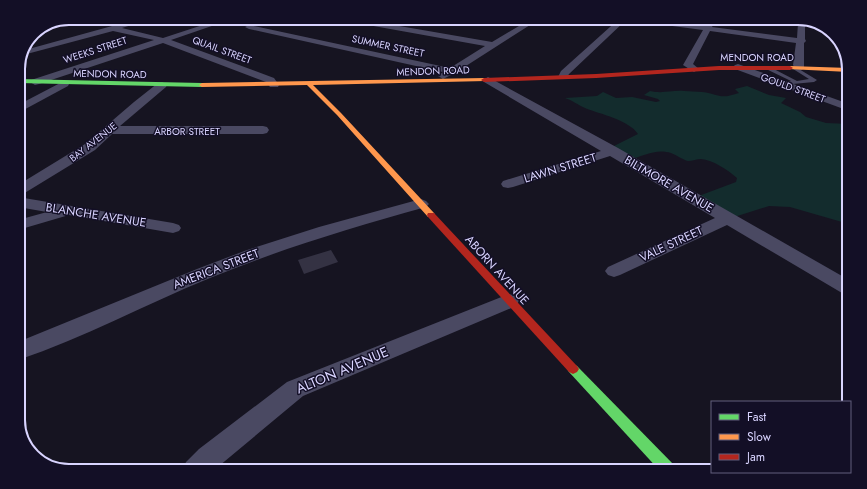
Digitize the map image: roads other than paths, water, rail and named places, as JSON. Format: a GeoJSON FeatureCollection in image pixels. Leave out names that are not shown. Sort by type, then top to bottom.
{"type":"FeatureCollection","features":[{"type":"Feature","properties":{"kind":"main road","name":"MENDON ROAD"},"geometry":{"type":"LineString","coordinates":[[25,81],[64,84],[274,85],[613,76],[738,67],[842,70]]}},
{"type":"Feature","properties":{"kind":"main road","name":"ABORN AVENUE"},"geometry":{"type":"LineString","coordinates":[[309,84],[339,114],[509,301],[662,464]]}},
{"type":"Feature","properties":{"kind":"street"},"geometry":{"type":"LineString","coordinates":[[28,52],[123,25]]}},
{"type":"Feature","properties":{"kind":"street","name":"WEEKS STREET"},"geometry":{"type":"LineString","coordinates":[[35,82],[209,25]]}},
{"type":"Feature","properties":{"kind":"street"},"geometry":{"type":"LineString","coordinates":[[378,25],[493,46]]}},
{"type":"Feature","properties":{"kind":"street"},"geometry":{"type":"LineString","coordinates":[[441,81],[442,77],[526,25]]}},
{"type":"Feature","properties":{"kind":"street"},"geometry":{"type":"LineString","coordinates":[[563,77],[564,73],[616,25]]}},
{"type":"Feature","properties":{"kind":"street"},"geometry":{"type":"LineString","coordinates":[[678,25],[802,41]]}},
{"type":"Feature","properties":{"kind":"street"},"geometry":{"type":"LineString","coordinates":[[694,69],[688,65],[709,25]]}},
{"type":"Feature","properties":{"kind":"street"},"geometry":{"type":"LineString","coordinates":[[796,68],[798,65],[802,41],[802,25]]}},
{"type":"Feature","properties":{"kind":"street","name":"SUMMER STREET"},"geometry":{"type":"LineString","coordinates":[[249,27],[452,71]]}},
{"type":"Feature","properties":{"kind":"street","name":"QUAIL STREET"},"geometry":{"type":"LineString","coordinates":[[112,28],[163,40],[270,80],[274,85]]}},
{"type":"Feature","properties":{"kind":"street","name":"GOULD STREET"},"geometry":{"type":"LineString","coordinates":[[738,67],[842,105]]}},
{"type":"Feature","properties":{"kind":"street","name":"BILTMORE AVENUE"},"geometry":{"type":"LineString","coordinates":[[488,80],[842,284]]}},
{"type":"Feature","properties":{"kind":"street"},"geometry":{"type":"LineString","coordinates":[[25,106],[64,84]]}},
{"type":"Feature","properties":{"kind":"street","name":"BAY AVENUE"},"geometry":{"type":"LineString","coordinates":[[25,197],[90,147],[138,104],[162,85]]}},
{"type":"Feature","properties":{"kind":"street","name":"ARBOR STREET"},"geometry":{"type":"LineString","coordinates":[[110,130],[264,130]]}},
{"type":"Feature","properties":{"kind":"street","name":"LAWN STREET"},"geometry":{"type":"LineString","coordinates":[[508,184],[613,151]]}},
{"type":"Feature","properties":{"kind":"street","name":"BLANCHE AVENUE"},"geometry":{"type":"LineString","coordinates":[[25,203],[173,228]]}},
{"type":"Feature","properties":{"kind":"street","name":"AMERICA STREET"},"geometry":{"type":"LineString","coordinates":[[25,348],[76,329],[171,286],[258,252],[421,204]]}},
{"type":"Feature","properties":{"kind":"street"},"geometry":{"type":"LineString","coordinates":[[25,223],[70,210]]}},
{"type":"Feature","properties":{"kind":"street","name":"VALE STREET"},"geometry":{"type":"LineString","coordinates":[[614,271],[728,218]]}},
{"type":"Feature","properties":{"kind":"street","name":"ALTON AVENUE"},"geometry":{"type":"LineString","coordinates":[[202,464],[295,390],[509,301]]}},
{"type":"Feature","properties":{"kind":"lane"},"geometry":{"type":"LineString","coordinates":[[766,67],[796,82]]}},
{"type":"Feature","properties":{"kind":"lane"},"geometry":{"type":"LineString","coordinates":[[784,84],[814,80],[796,68]]}}]}
